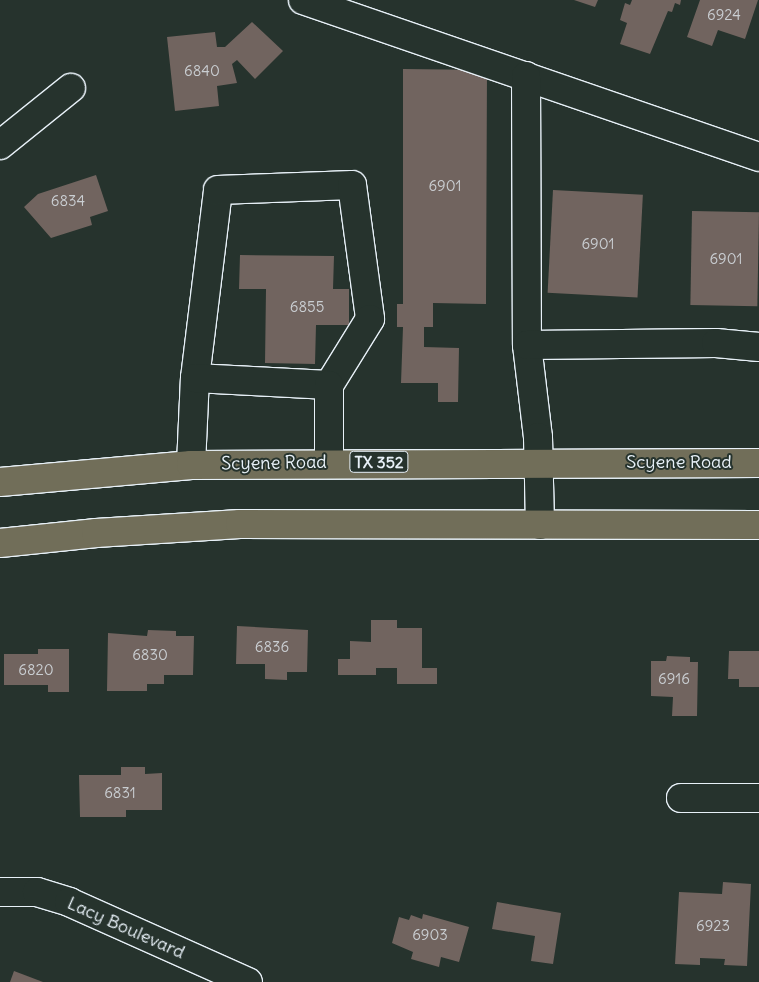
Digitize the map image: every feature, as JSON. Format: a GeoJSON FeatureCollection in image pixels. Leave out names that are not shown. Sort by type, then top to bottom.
{"type":"FeatureCollection","features":[{"type":"Feature","properties":{"kind":"main road","name":"Scyene Road"},"geometry":{"type":"LineString","coordinates":[[0,482],[191,465],[329,462],[759,463]]}},
{"type":"Feature","properties":{"kind":"main road"},"geometry":{"type":"LineString","coordinates":[[0,543],[96,533],[240,524],[759,525]]}},
{"type":"Feature","properties":{"kind":"street"},"geometry":{"type":"LineString","coordinates":[[303,0],[759,157]]}},
{"type":"Feature","properties":{"kind":"street"},"geometry":{"type":"LineString","coordinates":[[526,76],[527,345],[539,462],[540,525]]}},
{"type":"Feature","properties":{"kind":"street"},"geometry":{"type":"LineString","coordinates":[[0,145],[71,88]]}},
{"type":"Feature","properties":{"kind":"street"},"geometry":{"type":"LineString","coordinates":[[191,465],[195,378],[218,190],[352,185],[370,319],[329,385],[329,462]]}},
{"type":"Feature","properties":{"kind":"street"},"geometry":{"type":"LineString","coordinates":[[527,345],[716,343],[759,347]]}},
{"type":"Feature","properties":{"kind":"street"},"geometry":{"type":"LineString","coordinates":[[195,378],[329,385]]}},
{"type":"Feature","properties":{"kind":"street"},"geometry":{"type":"LineString","coordinates":[[681,798],[759,798]]}},
{"type":"Feature","properties":{"kind":"street","name":"Lacy Boulevard"},"geometry":{"type":"LineString","coordinates":[[0,892],[37,892],[69,902],[248,982]]}},
{"type":"Feature","properties":{"kind":"building"},"geometry":{"type":"Polygon","coordinates":[[[574,0],[598,0],[595,7],[574,0]]]}},
{"type":"Feature","properties":{"kind":"building"},"geometry":{"type":"Polygon","coordinates":[[[632,0],[681,0],[680,5],[675,3],[672,12],[668,11],[650,54],[620,44],[627,23],[620,20],[625,3],[630,5],[632,0]]]}},
{"type":"Feature","properties":{"kind":"building"},"geometry":{"type":"Polygon","coordinates":[[[700,0],[758,0],[745,39],[718,30],[712,46],[687,37],[700,0]]]}},
{"type":"Feature","properties":{"kind":"building"},"geometry":{"type":"Polygon","coordinates":[[[252,22],[283,51],[255,79],[237,60],[232,64],[237,83],[217,86],[219,106],[175,111],[167,37],[215,32],[217,47],[225,47],[252,22]]]}},
{"type":"Feature","properties":{"kind":"building"},"geometry":{"type":"Polygon","coordinates":[[[403,69],[487,70],[486,304],[433,303],[433,327],[424,327],[424,347],[459,348],[458,402],[438,402],[438,383],[401,383],[403,327],[397,327],[397,304],[403,304],[403,69]]]}},
{"type":"Feature","properties":{"kind":"building"},"geometry":{"type":"Polygon","coordinates":[[[96,175],[108,211],[90,217],[92,225],[51,238],[24,207],[38,194],[96,175]]]}},
{"type":"Feature","properties":{"kind":"building"},"geometry":{"type":"Polygon","coordinates":[[[553,190],[643,195],[637,298],[548,293],[553,190]]]}},
{"type":"Feature","properties":{"kind":"building"},"geometry":{"type":"Polygon","coordinates":[[[692,211],[759,212],[757,306],[690,305],[692,211]]]}},
{"type":"Feature","properties":{"kind":"building"},"geometry":{"type":"Polygon","coordinates":[[[240,255],[334,256],[333,289],[349,289],[349,325],[316,325],[315,364],[265,363],[266,289],[239,289],[240,255]]]}},
{"type":"Feature","properties":{"kind":"building"},"geometry":{"type":"Polygon","coordinates":[[[371,620],[397,620],[397,628],[422,628],[422,668],[437,668],[437,684],[397,684],[397,668],[376,668],[376,675],[338,675],[338,659],[350,659],[350,641],[371,642],[371,620]]]}},
{"type":"Feature","properties":{"kind":"building"},"geometry":{"type":"Polygon","coordinates":[[[237,626],[308,630],[307,672],[287,672],[287,680],[265,679],[265,664],[236,664],[237,626]]]}},
{"type":"Feature","properties":{"kind":"building"},"geometry":{"type":"Polygon","coordinates":[[[148,630],[176,631],[176,636],[194,636],[193,675],[164,675],[164,684],[147,684],[147,691],[107,691],[108,633],[147,636],[148,630]]]}},
{"type":"Feature","properties":{"kind":"building"},"geometry":{"type":"Polygon","coordinates":[[[38,649],[69,649],[69,692],[48,692],[48,685],[4,685],[4,654],[38,654],[38,649]]]}},
{"type":"Feature","properties":{"kind":"building"},"geometry":{"type":"Polygon","coordinates":[[[729,651],[759,651],[759,687],[739,687],[739,679],[728,679],[729,651]]]}},
{"type":"Feature","properties":{"kind":"building"},"geometry":{"type":"Polygon","coordinates":[[[667,656],[690,657],[690,662],[698,662],[697,716],[672,716],[673,697],[651,696],[651,661],[666,661],[667,656]]]}},
{"type":"Feature","properties":{"kind":"building"},"geometry":{"type":"Polygon","coordinates":[[[121,767],[145,767],[145,774],[162,773],[162,810],[126,810],[126,817],[80,817],[79,775],[121,775],[121,767]]]}},
{"type":"Feature","properties":{"kind":"building"},"geometry":{"type":"Polygon","coordinates":[[[723,882],[751,884],[747,966],[724,965],[725,959],[700,958],[700,965],[675,964],[679,892],[722,894],[723,882]]]}},
{"type":"Feature","properties":{"kind":"building"},"geometry":{"type":"Polygon","coordinates":[[[497,902],[561,913],[553,964],[531,961],[535,936],[492,929],[497,902]]]}},
{"type":"Feature","properties":{"kind":"building"},"geometry":{"type":"Polygon","coordinates":[[[423,914],[469,927],[459,962],[441,957],[439,967],[411,959],[413,952],[392,943],[399,917],[409,920],[411,915],[422,919],[423,914]]]}},
{"type":"Feature","properties":{"kind":"building"},"geometry":{"type":"Polygon","coordinates":[[[14,971],[43,982],[10,982],[14,971]]]}}]}
